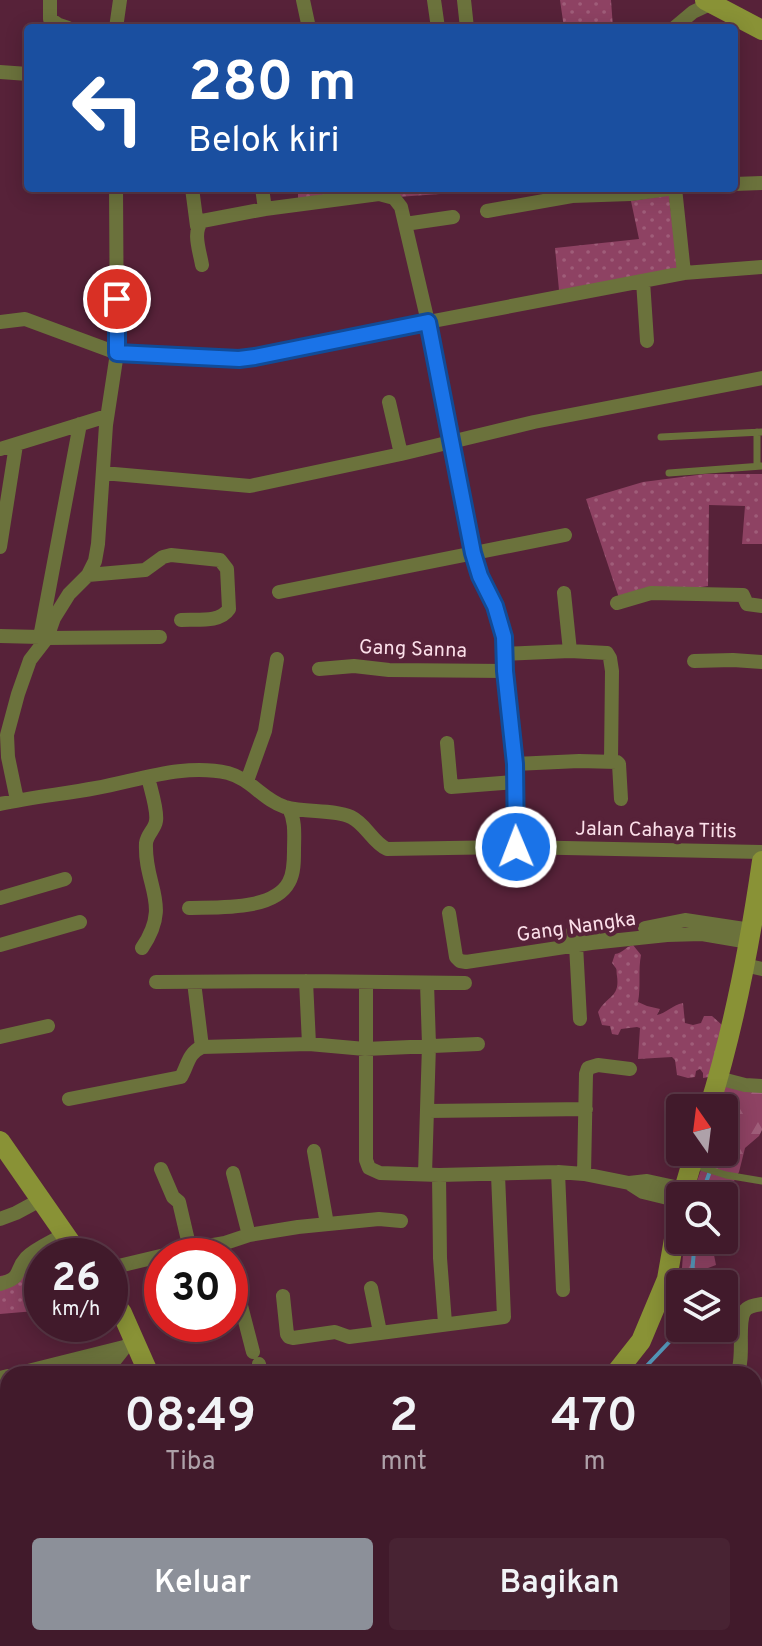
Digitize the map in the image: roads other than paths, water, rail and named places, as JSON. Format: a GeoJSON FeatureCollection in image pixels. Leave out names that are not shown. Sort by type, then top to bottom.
{"type":"FeatureCollection","features":[{"type":"Feature","properties":{"kind":"main road"},"geometry":{"type":"LineString","coordinates":[[707,2],[762,30]]}},
{"type":"Feature","properties":{"kind":"main road"},"geometry":{"type":"LineString","coordinates":[[714,1094],[753,967],[750,936],[762,861]]}},
{"type":"Feature","properties":{"kind":"main road"},"geometry":{"type":"LineString","coordinates":[[0,1141],[68,1238]]}},
{"type":"Feature","properties":{"kind":"main road"},"geometry":{"type":"LineString","coordinates":[[621,1366],[641,1341],[667,1279],[671,1254]]}},
{"type":"Feature","properties":{"kind":"main road"},"geometry":{"type":"LineString","coordinates":[[128,1334],[139,1366]]}},
{"type":"Feature","properties":{"kind":"street"},"geometry":{"type":"LineString","coordinates":[[50,0],[50,19],[58,24]]}},
{"type":"Feature","properties":{"kind":"street"},"geometry":{"type":"LineString","coordinates":[[117,24],[120,0]]}},
{"type":"Feature","properties":{"kind":"street"},"geometry":{"type":"LineString","coordinates":[[303,0],[308,24]]}},
{"type":"Feature","properties":{"kind":"street"},"geometry":{"type":"LineString","coordinates":[[434,0],[437,24]]}},
{"type":"Feature","properties":{"kind":"street"},"geometry":{"type":"LineString","coordinates":[[464,0],[467,24]]}},
{"type":"Feature","properties":{"kind":"street"},"geometry":{"type":"LineString","coordinates":[[679,24],[707,2]]}},
{"type":"Feature","properties":{"kind":"street"},"geometry":{"type":"LineString","coordinates":[[0,72],[24,74]]}},
{"type":"Feature","properties":{"kind":"street"},"geometry":{"type":"LineString","coordinates":[[738,184],[762,183]]}},
{"type":"Feature","properties":{"kind":"street"},"geometry":{"type":"LineString","coordinates":[[17,800],[7,735],[18,694],[30,660],[54,618],[69,594],[88,575],[98,544],[107,416],[117,353],[116,192]]}},
{"type":"Feature","properties":{"kind":"street"},"geometry":{"type":"LineString","coordinates":[[193,192],[202,265]]}},
{"type":"Feature","properties":{"kind":"street"},"geometry":{"type":"LineString","coordinates":[[263,192],[265,209]]}},
{"type":"Feature","properties":{"kind":"street"},"geometry":{"type":"LineString","coordinates":[[487,211],[572,196],[646,192]]}},
{"type":"Feature","properties":{"kind":"street"},"geometry":{"type":"LineString","coordinates":[[675,192],[684,273]]}},
{"type":"Feature","properties":{"kind":"street"},"geometry":{"type":"LineString","coordinates":[[197,226],[202,221],[265,209],[379,194],[394,198],[401,207],[428,322],[473,553],[504,637],[515,764],[516,847]]}},
{"type":"Feature","properties":{"kind":"street"},"geometry":{"type":"LineString","coordinates":[[405,224],[453,217]]}},
{"type":"Feature","properties":{"kind":"street"},"geometry":{"type":"LineString","coordinates":[[0,322],[25,319],[117,353],[239,359],[684,273],[762,267]]}},
{"type":"Feature","properties":{"kind":"street"},"geometry":{"type":"LineString","coordinates":[[643,281],[647,341]]}},
{"type":"Feature","properties":{"kind":"street"},"geometry":{"type":"LineString","coordinates":[[103,473],[250,486],[534,422],[762,378]]}},
{"type":"Feature","properties":{"kind":"street"},"geometry":{"type":"LineString","coordinates":[[389,402],[401,454]]}},
{"type":"Feature","properties":{"kind":"street"},"geometry":{"type":"LineString","coordinates":[[0,449],[107,416]]}},
{"type":"Feature","properties":{"kind":"street"},"geometry":{"type":"LineString","coordinates":[[42,641],[80,424]]}},
{"type":"Feature","properties":{"kind":"street"},"geometry":{"type":"LineString","coordinates":[[0,547],[16,445]]}},
{"type":"Feature","properties":{"kind":"street"},"geometry":{"type":"LineString","coordinates":[[279,592],[565,535]]}},
{"type":"Feature","properties":{"kind":"street"},"geometry":{"type":"LineString","coordinates":[[88,575],[145,570],[171,555],[220,560],[227,569],[227,613],[219,618],[181,620]]}},
{"type":"Feature","properties":{"kind":"street"},"geometry":{"type":"LineString","coordinates":[[564,593],[570,651]]}},
{"type":"Feature","properties":{"kind":"street"},"geometry":{"type":"LineString","coordinates":[[617,603],[651,593],[743,595],[747,604],[762,606]]}},
{"type":"Feature","properties":{"kind":"street"},"geometry":{"type":"LineString","coordinates":[[0,636],[42,641],[160,637]]}},
{"type":"Feature","properties":{"kind":"street"},"geometry":{"type":"LineString","coordinates":[[505,654],[607,653],[612,671],[611,761]]}},
{"type":"Feature","properties":{"kind":"street"},"geometry":{"type":"LineString","coordinates":[[247,781],[265,731],[277,659]]}},
{"type":"Feature","properties":{"kind":"street"},"geometry":{"type":"LineString","coordinates":[[694,661],[762,662]]}},
{"type":"Feature","properties":{"kind":"street","name":"Gang Sanna"},"geometry":{"type":"LineString","coordinates":[[319,669],[354,666],[389,670],[505,671]]}},
{"type":"Feature","properties":{"kind":"street"},"geometry":{"type":"LineString","coordinates":[[447,743],[451,787],[515,782]]}},
{"type":"Feature","properties":{"kind":"street"},"geometry":{"type":"LineString","coordinates":[[515,764],[617,762],[621,799]]}},
{"type":"Feature","properties":{"kind":"street","name":"Jalan Cahaya Titis"},"geometry":{"type":"LineString","coordinates":[[0,804],[176,771],[203,769],[231,774],[247,781],[268,799],[289,808],[349,816],[387,849],[516,847],[762,852]]}},
{"type":"Feature","properties":{"kind":"street"},"geometry":{"type":"LineString","coordinates":[[142,948],[156,916],[157,902],[146,839],[157,819],[148,777]]}},
{"type":"Feature","properties":{"kind":"street"},"geometry":{"type":"LineString","coordinates":[[189,908],[264,902],[287,886],[294,863],[294,825],[289,808]]}},
{"type":"Feature","properties":{"kind":"street"},"geometry":{"type":"LineString","coordinates":[[0,898],[65,879]]}},
{"type":"Feature","properties":{"kind":"street","name":"Gang Nangka"},"geometry":{"type":"LineString","coordinates":[[449,913],[454,951],[460,961],[572,940]]}},
{"type":"Feature","properties":{"kind":"street"},"geometry":{"type":"LineString","coordinates":[[580,1019],[572,940],[685,920],[750,936]]}},
{"type":"Feature","properties":{"kind":"street"},"geometry":{"type":"LineString","coordinates":[[0,945],[80,922]]}},
{"type":"Feature","properties":{"kind":"street"},"geometry":{"type":"LineString","coordinates":[[306,981],[309,1044]]}},
{"type":"Feature","properties":{"kind":"street"},"geometry":{"type":"LineString","coordinates":[[156,982],[465,983]]}},
{"type":"Feature","properties":{"kind":"street"},"geometry":{"type":"LineString","coordinates":[[194,982],[202,1047]]}},
{"type":"Feature","properties":{"kind":"street"},"geometry":{"type":"LineString","coordinates":[[366,982],[366,1160],[369,1168],[380,1173],[498,1175],[558,1172],[629,1183],[647,1181],[666,1190]]}},
{"type":"Feature","properties":{"kind":"street"},"geometry":{"type":"LineString","coordinates":[[427,983],[428,1111],[445,1323]]}},
{"type":"Feature","properties":{"kind":"street"},"geometry":{"type":"LineString","coordinates":[[0,1037],[48,1026]]}},
{"type":"Feature","properties":{"kind":"street"},"geometry":{"type":"LineString","coordinates":[[69,1099],[181,1077],[189,1056],[202,1047],[309,1044],[365,1049],[478,1044]]}},
{"type":"Feature","properties":{"kind":"street"},"geometry":{"type":"LineString","coordinates":[[584,1174],[588,1068],[598,1065],[630,1069]]}},
{"type":"Feature","properties":{"kind":"street"},"geometry":{"type":"LineString","coordinates":[[720,1078],[762,1086]]}},
{"type":"Feature","properties":{"kind":"street"},"geometry":{"type":"LineString","coordinates":[[428,1111],[586,1109]]}},
{"type":"Feature","properties":{"kind":"street"},"geometry":{"type":"LineString","coordinates":[[314,1151],[327,1224]]}},
{"type":"Feature","properties":{"kind":"street"},"geometry":{"type":"LineString","coordinates":[[161,1169],[173,1197],[179,1202],[187,1238]]}},
{"type":"Feature","properties":{"kind":"street"},"geometry":{"type":"LineString","coordinates":[[558,1172],[563,1290]]}},
{"type":"Feature","properties":{"kind":"street"},"geometry":{"type":"LineString","coordinates":[[233,1173],[249,1235]]}},
{"type":"Feature","properties":{"kind":"street"},"geometry":{"type":"LineString","coordinates":[[283,1296],[289,1337],[335,1332],[349,1337],[504,1317],[498,1175]]}},
{"type":"Feature","properties":{"kind":"street"},"geometry":{"type":"LineString","coordinates":[[0,1219],[42,1199]]}},
{"type":"Feature","properties":{"kind":"street"},"geometry":{"type":"LineString","coordinates":[[245,1238],[327,1224],[379,1219],[401,1221]]}},
{"type":"Feature","properties":{"kind":"street"},"geometry":{"type":"LineString","coordinates":[[0,1284],[18,1275],[23,1261],[34,1252],[65,1234]]}},
{"type":"Feature","properties":{"kind":"street"},"geometry":{"type":"LineString","coordinates":[[371,1288],[380,1332]]}},
{"type":"Feature","properties":{"kind":"street"},"geometry":{"type":"LineString","coordinates":[[741,1366],[742,1315],[748,1308],[762,1304]]}},
{"type":"Feature","properties":{"kind":"street"},"geometry":{"type":"LineString","coordinates":[[248,1327],[258,1363]]}},
{"type":"Feature","properties":{"kind":"street"},"geometry":{"type":"LineString","coordinates":[[48,1366],[131,1345]]}},
{"type":"Feature","properties":{"kind":"street"},"geometry":{"type":"LineString","coordinates":[[94,1366],[115,1360],[131,1345]]}},
{"type":"Feature","properties":{"kind":"lane"},"geometry":{"type":"LineString","coordinates":[[661,437],[759,432],[759,466],[669,473]]}},
{"type":"Feature","properties":{"kind":"lane"},"geometry":{"type":"LineString","coordinates":[[707,1166],[726,1175],[762,1181]]}},
{"type":"Feature","properties":{"kind":"waterway"},"geometry":{"type":"LineString","coordinates":[[706,1182],[712,1166]]}},
{"type":"Feature","properties":{"kind":"waterway"},"geometry":{"type":"LineString","coordinates":[[692,1270],[694,1254]]}},
{"type":"Feature","properties":{"kind":"waterway"},"geometry":{"type":"LineString","coordinates":[[647,1366],[669,1342]]}}]}
